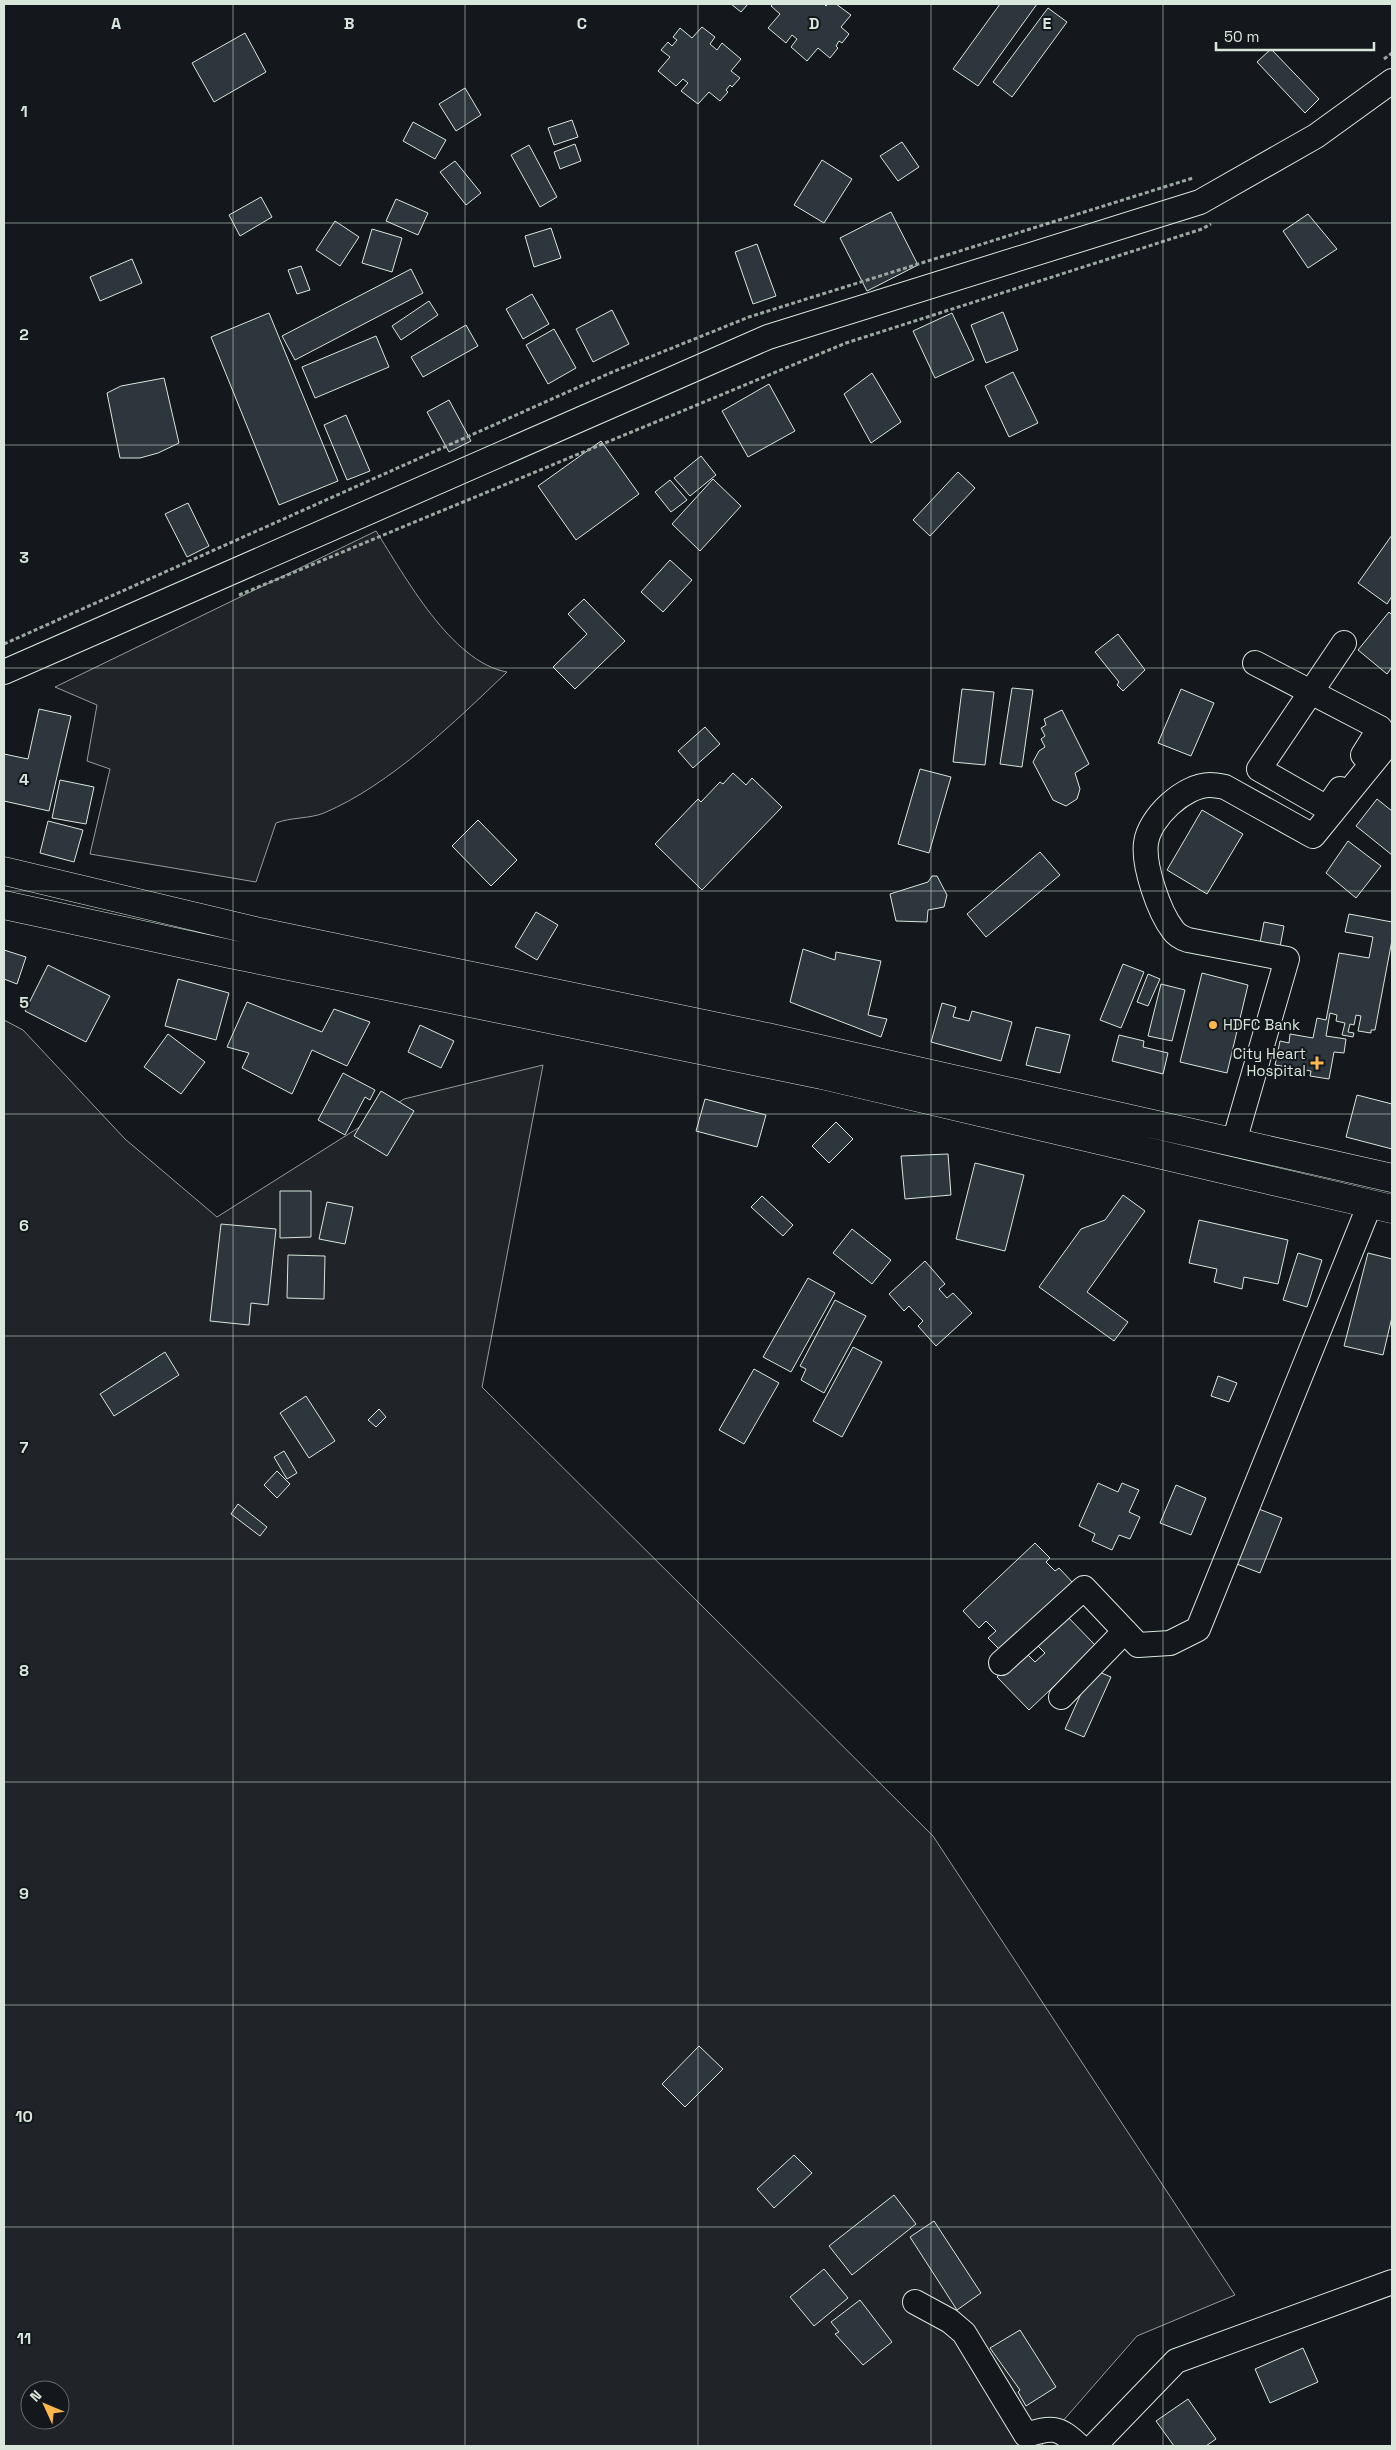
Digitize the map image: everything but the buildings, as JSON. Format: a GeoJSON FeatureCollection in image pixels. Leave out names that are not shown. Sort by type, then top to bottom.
{"type":"FeatureCollection","features":[{"type":"Feature","properties":{"kind":"main road"},"geometry":{"type":"LineString","coordinates":[[4,871],[260,932],[767,1036],[1392,1178]]}},
{"type":"Feature","properties":{"kind":"main road"},"geometry":{"type":"LineString","coordinates":[[4,905],[239,956],[822,1075],[1381,1206]]}},
{"type":"Feature","properties":{"kind":"street"},"geometry":{"type":"LineString","coordinates":[[4,672],[768,337],[1200,202],[1316,136],[1392,81]]}},
{"type":"Feature","properties":{"kind":"street"},"geometry":{"type":"LineString","coordinates":[[1242,796],[1344,643]]}},
{"type":"Feature","properties":{"kind":"street"},"geometry":{"type":"LineString","coordinates":[[1255,663],[1380,728],[1327,808],[1259,770]]}},
{"type":"Feature","properties":{"kind":"street"},"geometry":{"type":"LineString","coordinates":[[1234,1142],[1287,959],[1180,937],[1172,930],[1159,903],[1146,863],[1146,843],[1152,824],[1168,806],[1184,794],[1209,785],[1225,787],[1313,836],[1390,747]]}},
{"type":"Feature","properties":{"kind":"street"},"geometry":{"type":"LineString","coordinates":[[1001,1663],[1084,1588],[1138,1644],[1170,1643],[1198,1628],[1381,1206]]}},
{"type":"Feature","properties":{"kind":"street"},"geometry":{"type":"LineString","coordinates":[[1061,1697],[1125,1631]]}},
{"type":"Feature","properties":{"kind":"street"},"geometry":{"type":"LineString","coordinates":[[1094,2446],[1176,2361],[1392,2282]]}},
{"type":"Feature","properties":{"kind":"street"},"geometry":{"type":"LineString","coordinates":[[915,2302],[950,2321],[964,2333],[1026,2434],[1050,2428],[1068,2436],[1079,2446]]}},
{"type":"Feature","properties":{"kind":"path"},"geometry":{"type":"LineString","coordinates":[[236,597],[846,342],[1202,229],[1218,219]]}},
{"type":"Feature","properties":{"kind":"shaded area"},"geometry":{"type":"Polygon","coordinates":[[[376,531],[415,593],[449,635],[467,652],[486,665],[507,672],[444,731],[373,786],[349,801],[324,813],[276,823],[256,882],[90,854],[110,769],[87,761],[97,705],[55,687],[376,531]]]}},
{"type":"Feature","properties":{"kind":"shaded area"},"geometry":{"type":"Polygon","coordinates":[[[4,1020],[23,1030],[125,1139],[217,1217],[404,1099],[543,1065],[482,1387],[933,1836],[1235,2295],[1137,2336],[1041,2446],[4,2446],[4,1020]]]}},
{"type":"Feature","properties":{"kind":"place","name":"HDFC Bank"},"geometry":{"type":"Point","coordinates":[1213,1025]}},
{"type":"Feature","properties":{"kind":"place","name":"City Heart Hospital"},"geometry":{"type":"Point","coordinates":[1317,1063]}}]}
